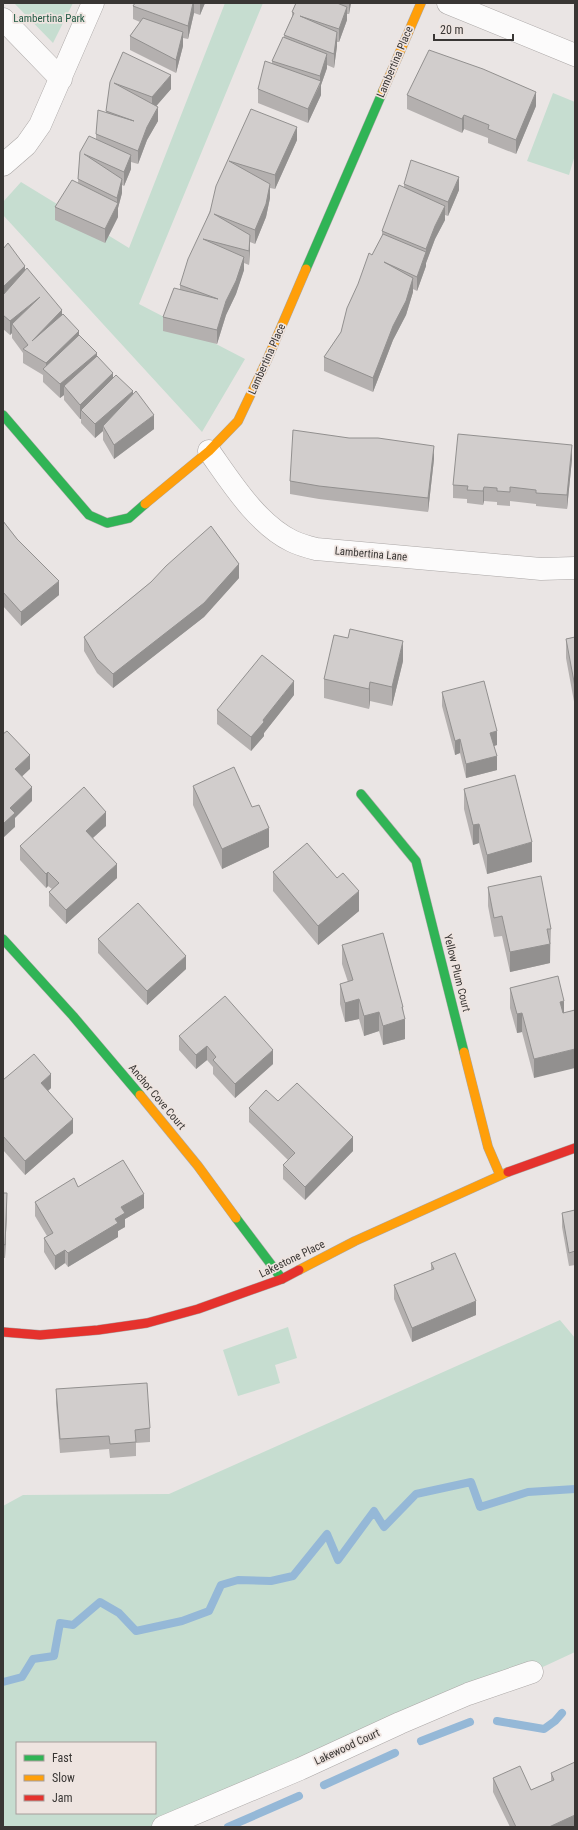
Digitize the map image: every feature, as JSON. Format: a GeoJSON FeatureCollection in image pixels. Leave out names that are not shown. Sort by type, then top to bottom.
{"type":"FeatureCollection","features":[{"type":"Feature","properties":{"kind":"street"},"geometry":{"type":"LineString","coordinates":[[3,166],[26,145],[40,125],[93,3]]}},
{"type":"Feature","properties":{"kind":"street","name":"Lambertina Place"},"geometry":{"type":"LineString","coordinates":[[3,416],[89,515],[107,523],[129,518],[209,451],[238,421],[267,360],[421,3]]}},
{"type":"Feature","properties":{"kind":"street"},"geometry":{"type":"LineString","coordinates":[[448,3],[575,55]]}},
{"type":"Feature","properties":{"kind":"street"},"geometry":{"type":"LineString","coordinates":[[3,19],[61,79]]}},
{"type":"Feature","properties":{"kind":"street","name":"Lambertina Lane"},"geometry":{"type":"LineString","coordinates":[[209,451],[241,496],[271,528],[292,542],[316,549],[541,569],[575,568]]}},
{"type":"Feature","properties":{"kind":"street","name":"Yellow Plum Court"},"geometry":{"type":"LineString","coordinates":[[360,794],[416,861],[488,1147],[500,1175]]}},
{"type":"Feature","properties":{"kind":"street","name":"Anchor Cove Court"},"geometry":{"type":"LineString","coordinates":[[3,939],[28,965],[90,1036],[186,1151],[282,1279]]}},
{"type":"Feature","properties":{"kind":"street","name":"Lakestone Place"},"geometry":{"type":"LineString","coordinates":[[3,1332],[40,1335],[98,1330],[147,1323],[198,1309],[282,1279],[355,1241],[446,1201],[500,1175],[575,1148]]}},
{"type":"Feature","properties":{"kind":"street","name":"Lakewood Court"},"geometry":{"type":"LineString","coordinates":[[163,1827],[300,1769],[468,1694],[532,1672]]}},
{"type":"Feature","properties":{"kind":"green space","name":"Lambertina Park"},"geometry":{"type":"Polygon","coordinates":[[[14,3],[73,3],[53,43],[14,3]]]}},
{"type":"Feature","properties":{"kind":"green space"},"geometry":{"type":"Polygon","coordinates":[[[225,3],[263,3],[139,304],[245,359],[202,432],[3,215],[3,202],[21,182],[129,248],[225,3]]]}},
{"type":"Feature","properties":{"kind":"green space"},"geometry":{"type":"Polygon","coordinates":[[[553,93],[575,102],[575,155],[569,175],[527,161],[553,93]]]}},
{"type":"Feature","properties":{"kind":"green space"},"geometry":{"type":"Polygon","coordinates":[[[560,1320],[575,1338],[575,1652],[532,1672],[163,1827],[3,1827],[3,1506],[23,1495],[169,1494],[560,1320]]]}},
{"type":"Feature","properties":{"kind":"green space"},"geometry":{"type":"Polygon","coordinates":[[[288,1327],[297,1358],[275,1365],[280,1383],[238,1396],[223,1350],[288,1327]]]}},
{"type":"Feature","properties":{"kind":"building"},"geometry":{"type":"Polygon","coordinates":[[[135,3],[193,3],[188,26],[133,6],[135,3]]]}},
{"type":"Feature","properties":{"kind":"building"},"geometry":{"type":"Polygon","coordinates":[[[296,3],[337,3],[347,7],[339,29],[300,16],[337,32],[334,54],[284,35],[294,13],[292,12],[296,3]]]}},
{"type":"Feature","properties":{"kind":"building"},"geometry":{"type":"Polygon","coordinates":[[[143,18],[183,32],[176,60],[130,36],[143,18]]]}},
{"type":"Feature","properties":{"kind":"building"},"geometry":{"type":"Polygon","coordinates":[[[283,37],[327,54],[320,76],[272,61],[283,37]]]}},
{"type":"Feature","properties":{"kind":"building"},"geometry":{"type":"Polygon","coordinates":[[[429,50],[483,69],[536,92],[516,140],[488,129],[489,125],[464,115],[462,119],[407,95],[429,50]]]}},
{"type":"Feature","properties":{"kind":"building"},"geometry":{"type":"Polygon","coordinates":[[[123,52],[171,75],[152,97],[114,83],[158,107],[147,127],[138,151],[96,134],[98,110],[134,121],[106,111],[110,82],[123,52]]]}},
{"type":"Feature","properties":{"kind":"building"},"geometry":{"type":"Polygon","coordinates":[[[265,61],[321,81],[308,109],[258,89],[265,61]]]}},
{"type":"Feature","properties":{"kind":"building"},"geometry":{"type":"Polygon","coordinates":[[[251,109],[297,127],[275,175],[229,161],[270,184],[266,204],[255,230],[214,214],[250,235],[249,251],[203,239],[244,257],[236,281],[226,301],[217,330],[163,317],[174,288],[218,299],[180,285],[188,259],[210,212],[216,186],[251,109]]]}},
{"type":"Feature","properties":{"kind":"building"},"geometry":{"type":"Polygon","coordinates":[[[89,136],[131,155],[124,172],[84,154],[122,179],[117,198],[78,179],[80,152],[89,136]]]}},
{"type":"Feature","properties":{"kind":"building"},"geometry":{"type":"Polygon","coordinates":[[[411,160],[459,177],[448,202],[404,184],[411,160]]]}},
{"type":"Feature","properties":{"kind":"building"},"geometry":{"type":"Polygon","coordinates":[[[72,180],[118,203],[105,229],[55,207],[72,180]]]}},
{"type":"Feature","properties":{"kind":"building"},"geometry":{"type":"Polygon","coordinates":[[[399,185],[445,206],[426,249],[382,231],[399,185]]]}},
{"type":"Feature","properties":{"kind":"building"},"geometry":{"type":"Polygon","coordinates":[[[383,234],[426,252],[417,277],[384,262],[413,278],[406,301],[393,326],[373,378],[324,357],[341,332],[347,308],[358,284],[369,253],[372,255],[383,234]]]}},
{"type":"Feature","properties":{"kind":"building"},"geometry":{"type":"Polygon","coordinates":[[[8,243],[25,266],[3,287],[3,249],[8,243]]]}},
{"type":"Feature","properties":{"kind":"building"},"geometry":{"type":"Polygon","coordinates":[[[27,268],[62,310],[32,341],[63,314],[79,331],[46,363],[23,349],[28,345],[12,324],[40,297],[10,321],[3,315],[3,295],[27,268]]]}},
{"type":"Feature","properties":{"kind":"building"},"geometry":{"type":"Polygon","coordinates":[[[79,335],[97,353],[60,384],[43,369],[79,335]]]}},
{"type":"Feature","properties":{"kind":"building"},"geometry":{"type":"Polygon","coordinates":[[[97,356],[113,373],[80,405],[64,386],[97,356]]]}},
{"type":"Feature","properties":{"kind":"building"},"geometry":{"type":"Polygon","coordinates":[[[116,375],[133,391],[95,424],[81,410],[116,375]]]}},
{"type":"Feature","properties":{"kind":"building"},"geometry":{"type":"Polygon","coordinates":[[[136,391],[154,415],[114,445],[103,426],[136,391]]]}},
{"type":"Feature","properties":{"kind":"building"},"geometry":{"type":"Polygon","coordinates":[[[293,430],[349,438],[378,438],[434,446],[428,498],[319,486],[290,481],[293,430]]]}},
{"type":"Feature","properties":{"kind":"building"},"geometry":{"type":"Polygon","coordinates":[[[458,434],[572,445],[567,495],[536,493],[536,490],[510,487],[510,492],[497,491],[497,488],[484,487],[483,491],[467,490],[468,486],[453,485],[458,434]]]}},
{"type":"Feature","properties":{"kind":"building"},"geometry":{"type":"Polygon","coordinates":[[[3,521],[17,539],[59,581],[21,612],[3,592],[3,521]]]}},
{"type":"Feature","properties":{"kind":"building"},"geometry":{"type":"Polygon","coordinates":[[[211,526],[239,564],[204,603],[113,674],[97,659],[84,637],[151,582],[166,566],[211,526]]]}},
{"type":"Feature","properties":{"kind":"building"},"geometry":{"type":"Polygon","coordinates":[[[350,629],[403,641],[392,687],[370,682],[369,689],[324,679],[334,635],[348,638],[350,629]]]}},
{"type":"Feature","properties":{"kind":"building"},"geometry":{"type":"Polygon","coordinates":[[[575,637],[575,687],[566,639],[575,637]]]}},
{"type":"Feature","properties":{"kind":"building"},"geometry":{"type":"Polygon","coordinates":[[[262,655],[294,681],[251,737],[217,710],[262,655]]]}},
{"type":"Feature","properties":{"kind":"building"},"geometry":{"type":"Polygon","coordinates":[[[484,681],[497,731],[490,733],[497,756],[466,764],[460,739],[455,741],[442,692],[484,681]]]}},
{"type":"Feature","properties":{"kind":"building"},"geometry":{"type":"Polygon","coordinates":[[[7,731],[30,755],[15,769],[32,787],[10,808],[15,813],[3,824],[3,734],[7,731]]]}},
{"type":"Feature","properties":{"kind":"building"},"geometry":{"type":"Polygon","coordinates":[[[234,767],[252,807],[259,805],[269,828],[222,849],[193,786],[234,767]]]}},
{"type":"Feature","properties":{"kind":"building"},"geometry":{"type":"Polygon","coordinates":[[[515,775],[532,842],[487,855],[479,824],[473,825],[464,789],[515,775]]]}},
{"type":"Feature","properties":{"kind":"building"},"geometry":{"type":"Polygon","coordinates":[[[84,787],[106,812],[86,831],[117,864],[66,910],[49,892],[59,883],[48,872],[46,874],[20,846],[84,787]]]}},
{"type":"Feature","properties":{"kind":"building"},"geometry":{"type":"Polygon","coordinates":[[[307,843],[337,878],[343,873],[359,891],[318,926],[273,872],[307,843]]]}},
{"type":"Feature","properties":{"kind":"building"},"geometry":{"type":"Polygon","coordinates":[[[541,876],[551,929],[547,929],[550,944],[510,952],[502,916],[494,918],[488,887],[541,876]]]}},
{"type":"Feature","properties":{"kind":"building"},"geometry":{"type":"Polygon","coordinates":[[[138,903],[186,956],[147,991],[98,939],[138,903]]]}},
{"type":"Feature","properties":{"kind":"building"},"geometry":{"type":"Polygon","coordinates":[[[383,933],[405,1019],[383,1026],[379,1012],[364,1016],[359,999],[345,1003],[340,984],[353,980],[342,945],[383,933]]]}},
{"type":"Feature","properties":{"kind":"building"},"geometry":{"type":"Polygon","coordinates":[[[558,976],[564,1001],[560,1002],[563,1013],[575,1010],[575,1049],[534,1059],[522,1013],[517,1014],[510,988],[558,976]]]}},
{"type":"Feature","properties":{"kind":"building"},"geometry":{"type":"Polygon","coordinates":[[[225,996],[273,1050],[235,1084],[213,1060],[216,1057],[207,1046],[196,1055],[179,1036],[225,996]]]}},
{"type":"Feature","properties":{"kind":"building"},"geometry":{"type":"Polygon","coordinates":[[[34,1054],[51,1074],[41,1083],[73,1119],[25,1161],[3,1136],[3,1080],[34,1054]]]}},
{"type":"Feature","properties":{"kind":"building"},"geometry":{"type":"Polygon","coordinates":[[[297,1083],[353,1137],[305,1187],[283,1165],[295,1153],[249,1108],[266,1090],[278,1101],[297,1083]]]}},
{"type":"Feature","properties":{"kind":"building"},"geometry":{"type":"Polygon","coordinates":[[[123,1160],[144,1194],[121,1207],[125,1213],[115,1219],[118,1223],[68,1253],[65,1250],[55,1256],[44,1238],[53,1233],[35,1202],[74,1178],[78,1187],[123,1160]]]}},
{"type":"Feature","properties":{"kind":"building"},"geometry":{"type":"Polygon","coordinates":[[[3,1193],[7,1193],[5,1245],[3,1244],[3,1193]]]}},
{"type":"Feature","properties":{"kind":"building"},"geometry":{"type":"Polygon","coordinates":[[[575,1210],[575,1251],[569,1253],[562,1213],[575,1210]]]}},
{"type":"Feature","properties":{"kind":"building"},"geometry":{"type":"Polygon","coordinates":[[[455,1253],[476,1301],[412,1328],[394,1285],[434,1269],[431,1263],[455,1253]]]}},
{"type":"Feature","properties":{"kind":"building"},"geometry":{"type":"Polygon","coordinates":[[[147,1383],[150,1428],[135,1430],[136,1442],[110,1444],[109,1436],[60,1439],[56,1389],[147,1383]]]}},
{"type":"Feature","properties":{"kind":"building"},"geometry":{"type":"Polygon","coordinates":[[[575,1762],[575,1815],[549,1827],[516,1827],[493,1778],[520,1766],[531,1790],[554,1780],[551,1773],[575,1762]]]}},
{"type":"Feature","properties":{"kind":"waterway"},"geometry":{"type":"LineString","coordinates":[[3,1682],[22,1677],[33,1659],[54,1656],[60,1623],[73,1625],[100,1602],[119,1613],[136,1631],[182,1621],[209,1611],[221,1585],[238,1580],[271,1581],[293,1576],[327,1534],[338,1560],[374,1511],[384,1527],[416,1494],[471,1482],[480,1507],[528,1492],[575,1489]]}},
{"type":"Feature","properties":{"kind":"waterway"},"geometry":{"type":"LineString","coordinates":[[497,1721],[544,1729],[555,1721],[562,1713]]}},
{"type":"Feature","properties":{"kind":"waterway"},"geometry":{"type":"LineString","coordinates":[[421,1741],[470,1722]]}},
{"type":"Feature","properties":{"kind":"waterway"},"geometry":{"type":"LineString","coordinates":[[324,1785],[395,1753]]}},
{"type":"Feature","properties":{"kind":"waterway"},"geometry":{"type":"LineString","coordinates":[[228,1827],[299,1796]]}},
{"type":"Feature","properties":{"kind":"traffic: fast"},"geometry":{"type":"LineString","coordinates":[[306,269],[383,91]]}},
{"type":"Feature","properties":{"kind":"traffic: fast"},"geometry":{"type":"LineString","coordinates":[[3,415],[89,515],[107,523],[129,518],[145,504]]}},
{"type":"Feature","properties":{"kind":"traffic: fast"},"geometry":{"type":"LineString","coordinates":[[361,794],[416,861],[464,1052]]}},
{"type":"Feature","properties":{"kind":"traffic: fast"},"geometry":{"type":"LineString","coordinates":[[3,939],[73,1016],[140,1095]]}},
{"type":"Feature","properties":{"kind":"traffic: fast"},"geometry":{"type":"LineString","coordinates":[[236,1218],[282,1279]]}},
{"type":"Feature","properties":{"kind":"traffic: slow"},"geometry":{"type":"LineString","coordinates":[[383,91],[421,3]]}},
{"type":"Feature","properties":{"kind":"traffic: slow"},"geometry":{"type":"LineString","coordinates":[[145,504],[209,451],[238,421],[267,360],[306,269]]}},
{"type":"Feature","properties":{"kind":"traffic: slow"},"geometry":{"type":"LineString","coordinates":[[464,1052],[488,1147],[500,1175]]}},
{"type":"Feature","properties":{"kind":"traffic: slow"},"geometry":{"type":"LineString","coordinates":[[140,1095],[198,1166],[236,1218]]}},
{"type":"Feature","properties":{"kind":"traffic: slow"},"geometry":{"type":"LineString","coordinates":[[299,1270],[355,1241],[508,1172]]}},
{"type":"Feature","properties":{"kind":"traffic: jam"},"geometry":{"type":"LineString","coordinates":[[508,1172],[575,1148]]}},
{"type":"Feature","properties":{"kind":"traffic: jam"},"geometry":{"type":"LineString","coordinates":[[3,1332],[40,1335],[98,1330],[147,1323],[198,1309],[282,1279],[299,1270]]}}]}
